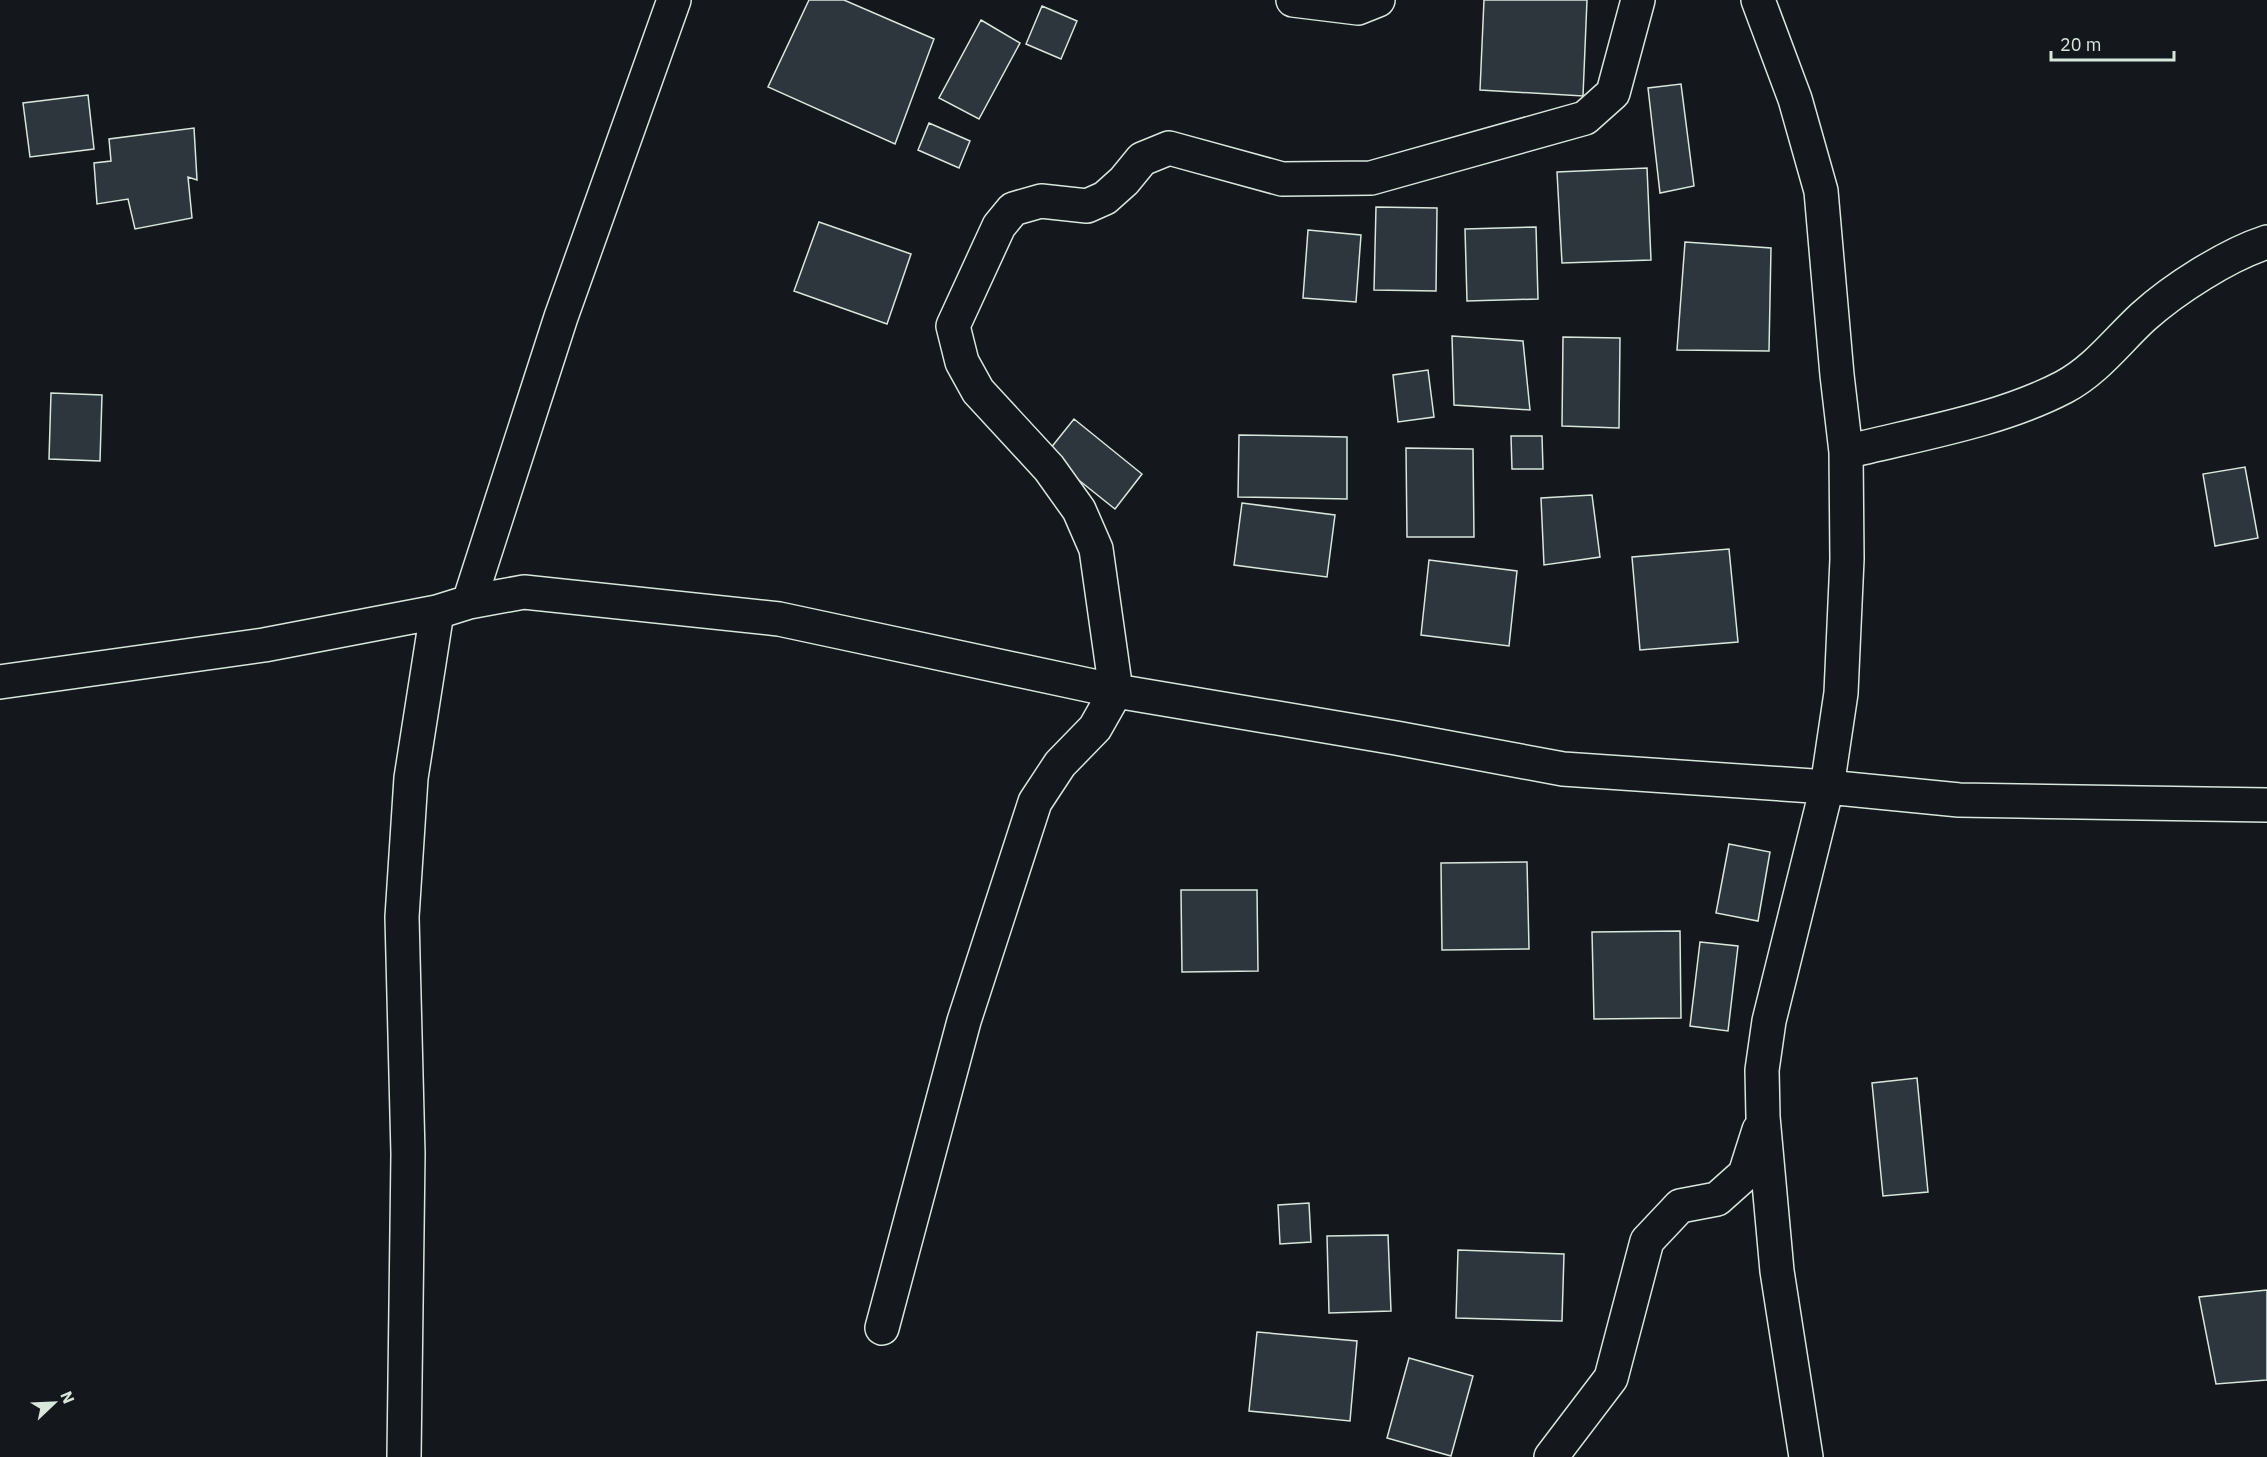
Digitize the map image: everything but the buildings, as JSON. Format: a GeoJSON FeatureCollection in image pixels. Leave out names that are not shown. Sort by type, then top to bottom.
{"type":"FeatureCollection","features":[{"type":"Feature","properties":{"kind":"street"},"geometry":{"type":"LineString","coordinates":[[468,602],[561,317],[674,0]]}},
{"type":"Feature","properties":{"kind":"street"},"geometry":{"type":"LineString","coordinates":[[1293,0],[1358,8],[1378,0]]}},
{"type":"Feature","properties":{"kind":"street"},"geometry":{"type":"LineString","coordinates":[[882,1328],[964,1021],[1035,801],[1060,764],[1095,729],[1116,691],[1096,549],[1079,510],[1049,468],[978,391],[962,362],[956,340],[953,326],[999,226],[1013,209],[1028,204],[1041,201],[1087,206],[1105,198],[1124,181],[1142,159],[1169,148],[1282,179],[1371,178],[1585,118],[1613,93],[1638,0]]}},
{"type":"Feature","properties":{"kind":"street"},"geometry":{"type":"LineString","coordinates":[[1758,0],[1795,99],[1821,190],[1846,452],[1847,559],[1841,693],[1827,787],[1768,1021],[1762,1070],[1763,1117],[1777,1271],[1806,1457]]}},
{"type":"Feature","properties":{"kind":"street"},"geometry":{"type":"LineString","coordinates":[[1846,452],[2011,409],[2066,386],[2108,354],[2144,316],[2189,283],[2246,249],[2267,242]]}},
{"type":"Feature","properties":{"kind":"street"},"geometry":{"type":"LineString","coordinates":[[0,682],[264,645],[437,612],[468,602],[524,592],[779,619],[1116,691],[1563,769],[1827,787],[1959,800],[2267,805]]}},
{"type":"Feature","properties":{"kind":"street"},"geometry":{"type":"LineString","coordinates":[[405,1457],[408,1154],[402,916],[411,778],[437,612]]}},
{"type":"Feature","properties":{"kind":"street"},"geometry":{"type":"LineString","coordinates":[[1551,1457],[1611,1378],[1647,1241],[1680,1206],[1717,1199],[1745,1174],[1763,1117]]}}]}
